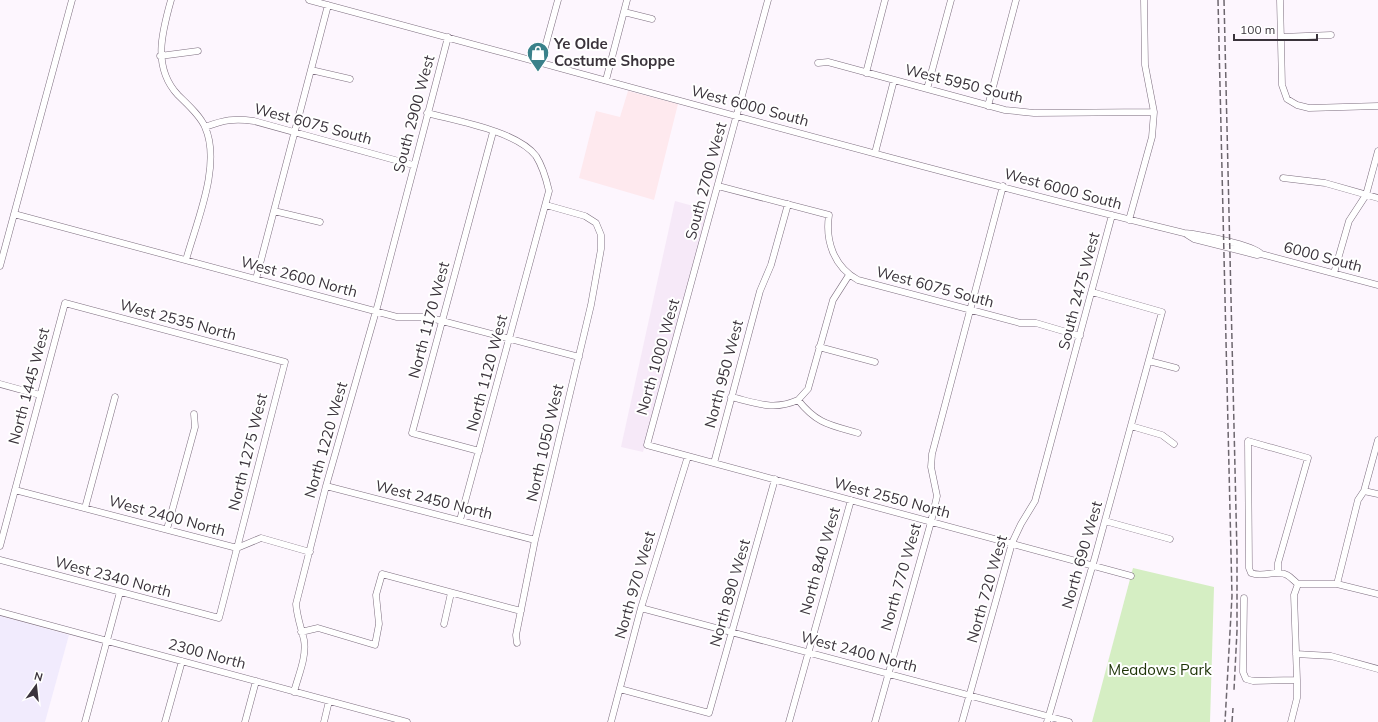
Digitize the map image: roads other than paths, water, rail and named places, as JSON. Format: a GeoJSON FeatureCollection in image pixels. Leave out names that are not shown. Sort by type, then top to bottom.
{"type":"FeatureCollection","features":[{"type":"Feature","properties":{"kind":"street"},"geometry":{"type":"LineString","coordinates":[[0,266],[72,0]]}},
{"type":"Feature","properties":{"kind":"street"},"geometry":{"type":"LineString","coordinates":[[170,0],[161,35],[160,56],[166,78],[205,127],[211,158],[209,181],[186,260]]}},
{"type":"Feature","properties":{"kind":"street","name":"West 6000 South"},"geometry":{"type":"LineString","coordinates":[[309,0],[736,116],[1129,220],[1194,234],[1220,243]]}},
{"type":"Feature","properties":{"kind":"street"},"geometry":{"type":"LineString","coordinates":[[541,62],[558,0]]}},
{"type":"Feature","properties":{"kind":"street"},"geometry":{"type":"LineString","coordinates":[[606,80],[627,0]]}},
{"type":"Feature","properties":{"kind":"street","name":"South 2700 West"},"geometry":{"type":"LineString","coordinates":[[694,276],[768,0]]}},
{"type":"Feature","properties":{"kind":"street"},"geometry":{"type":"LineString","coordinates":[[866,73],[885,0]]}},
{"type":"Feature","properties":{"kind":"street"},"geometry":{"type":"LineString","coordinates":[[927,89],[951,0]]}},
{"type":"Feature","properties":{"kind":"street"},"geometry":{"type":"LineString","coordinates":[[988,106],[1016,0]]}},
{"type":"Feature","properties":{"kind":"street"},"geometry":{"type":"LineString","coordinates":[[1129,220],[1152,136],[1154,112],[1145,65],[1144,0]]}},
{"type":"Feature","properties":{"kind":"street"},"geometry":{"type":"LineString","coordinates":[[1280,0],[1282,85],[1287,99],[1297,105],[1309,108],[1378,106]]}},
{"type":"Feature","properties":{"kind":"street"},"geometry":{"type":"LineString","coordinates":[[256,279],[328,5]]}},
{"type":"Feature","properties":{"kind":"street"},"geometry":{"type":"LineString","coordinates":[[624,12],[652,19]]}},
{"type":"Feature","properties":{"kind":"street"},"geometry":{"type":"LineString","coordinates":[[1281,37],[1331,35]]}},
{"type":"Feature","properties":{"kind":"street","name":"South 2900 West"},"geometry":{"type":"LineString","coordinates":[[406,197],[413,165],[448,37]]}},
{"type":"Feature","properties":{"kind":"street"},"geometry":{"type":"LineString","coordinates":[[160,56],[198,51]]}},
{"type":"Feature","properties":{"kind":"street","name":"West 5950 South"},"geometry":{"type":"LineString","coordinates":[[818,63],[828,62],[1005,110],[1034,113],[1154,112]]}},
{"type":"Feature","properties":{"kind":"street"},"geometry":{"type":"LineString","coordinates":[[311,70],[350,79]]}},
{"type":"Feature","properties":{"kind":"street"},"geometry":{"type":"LineString","coordinates":[[875,153],[894,80]]}},
{"type":"Feature","properties":{"kind":"street"},"geometry":{"type":"LineString","coordinates":[[427,113],[493,132]]}},
{"type":"Feature","properties":{"kind":"street","name":"West 6075 South"},"geometry":{"type":"LineString","coordinates":[[205,127],[224,120],[238,118],[295,132],[413,165]]}},
{"type":"Feature","properties":{"kind":"street","name":"North 1120 West"},"geometry":{"type":"LineString","coordinates":[[460,520],[549,191],[545,173],[535,156],[523,144],[505,135],[493,132]]}},
{"type":"Feature","properties":{"kind":"street","name":"North 1170 West"},"geometry":{"type":"LineString","coordinates":[[479,451],[412,433],[493,132]]}},
{"type":"Feature","properties":{"kind":"street"},"geometry":{"type":"LineString","coordinates":[[1334,273],[1349,222],[1366,195],[1378,151]]}},
{"type":"Feature","properties":{"kind":"street"},"geometry":{"type":"LineString","coordinates":[[1283,178],[1325,183],[1378,198]]}},
{"type":"Feature","properties":{"kind":"street"},"geometry":{"type":"LineString","coordinates":[[718,186],[788,204]]}},
{"type":"Feature","properties":{"kind":"street","name":"North 770 West"},"geometry":{"type":"LineString","coordinates":[[875,722],[887,673],[931,522],[937,496],[931,467],[932,454],[1003,186]]}},
{"type":"Feature","properties":{"kind":"street","name":"North 1220 West"},"geometry":{"type":"LineString","coordinates":[[294,692],[304,655],[304,641],[297,618],[296,604],[326,486],[376,311],[406,197]]}},
{"type":"Feature","properties":{"kind":"street","name":"West 6075 South"},"geometry":{"type":"LineString","coordinates":[[788,204],[829,215],[827,227],[834,258],[849,275],[858,280],[1020,323],[1036,324],[1080,336]]}},
{"type":"Feature","properties":{"kind":"street","name":"North 950 West"},"geometry":{"type":"LineString","coordinates":[[714,463],[760,291],[771,265],[788,204]]}},
{"type":"Feature","properties":{"kind":"street","name":"North 1050 West"},"geometry":{"type":"LineString","coordinates":[[517,643],[521,611],[535,540],[591,305],[601,249],[601,235],[596,223],[585,216],[546,205]]}},
{"type":"Feature","properties":{"kind":"street"},"geometry":{"type":"LineString","coordinates":[[274,211],[320,222]]}},
{"type":"Feature","properties":{"kind":"street","name":"West 2600 North"},"geometry":{"type":"LineString","coordinates":[[14,214],[397,317],[426,317],[578,357]]}},
{"type":"Feature","properties":{"kind":"street","name":"South 2475 West"},"geometry":{"type":"LineString","coordinates":[[1070,374],[1112,215]]}},
{"type":"Feature","properties":{"kind":"street","name":"6000 South"},"geometry":{"type":"LineString","coordinates":[[1220,243],[1258,250],[1261,254],[1378,285]]}},
{"type":"Feature","properties":{"kind":"street"},"geometry":{"type":"LineString","coordinates":[[731,397],[764,405],[784,406],[798,400],[808,388],[833,300],[849,275]]}},
{"type":"Feature","properties":{"kind":"street","name":"North 1000 West"},"geometry":{"type":"LineString","coordinates":[[647,445],[694,276]]}},
{"type":"Feature","properties":{"kind":"street","name":"North 690 West"},"geometry":{"type":"LineString","coordinates":[[1048,719],[1093,565],[1162,312],[1092,292]]}},
{"type":"Feature","properties":{"kind":"street","name":"West 2535 North"},"geometry":{"type":"LineString","coordinates":[[65,303],[285,362]]}},
{"type":"Feature","properties":{"kind":"street","name":"North 1445 West"},"geometry":{"type":"LineString","coordinates":[[0,546],[65,303]]}},
{"type":"Feature","properties":{"kind":"street"},"geometry":{"type":"LineString","coordinates":[[819,347],[875,362]]}},
{"type":"Feature","properties":{"kind":"street"},"geometry":{"type":"LineString","coordinates":[[1149,361],[1176,368]]}},
{"type":"Feature","properties":{"kind":"street","name":"North 1275 West"},"geometry":{"type":"LineString","coordinates":[[219,618],[285,362]]}},
{"type":"Feature","properties":{"kind":"street","name":"North 720 West"},"geometry":{"type":"LineString","coordinates":[[962,722],[1012,543],[1021,524],[1035,501],[1070,374]]}},
{"type":"Feature","properties":{"kind":"street"},"geometry":{"type":"LineString","coordinates":[[0,384],[40,395]]}},
{"type":"Feature","properties":{"kind":"street"},"geometry":{"type":"LineString","coordinates":[[85,508],[115,397]]}},
{"type":"Feature","properties":{"kind":"street"},"geometry":{"type":"LineString","coordinates":[[798,400],[814,418],[826,424],[858,433]]}},
{"type":"Feature","properties":{"kind":"street"},"geometry":{"type":"LineString","coordinates":[[167,529],[195,427],[194,414]]}},
{"type":"Feature","properties":{"kind":"street"},"geometry":{"type":"LineString","coordinates":[[1131,426],[1162,434],[1174,444]]}},
{"type":"Feature","properties":{"kind":"street"},"geometry":{"type":"LineString","coordinates":[[1337,584],[1358,500],[1364,491],[1378,440]]}},
{"type":"Feature","properties":{"kind":"street"},"geometry":{"type":"LineString","coordinates":[[1278,573],[1278,563],[1308,458],[1248,441],[1249,568],[1251,573],[1265,575],[1278,573],[1286,574],[1298,584],[1337,584],[1378,594]]}},
{"type":"Feature","properties":{"kind":"street","name":"West 2550 North"},"geometry":{"type":"LineString","coordinates":[[647,445],[1131,576]]}},
{"type":"Feature","properties":{"kind":"street","name":"North 970 West"},"geometry":{"type":"LineString","coordinates":[[611,722],[641,608],[688,456]]}},
{"type":"Feature","properties":{"kind":"street","name":"North 890 West"},"geometry":{"type":"LineString","coordinates":[[620,689],[709,713],[775,479]]}},
{"type":"Feature","properties":{"kind":"street","name":"West 2450 North"},"geometry":{"type":"LineString","coordinates":[[326,486],[535,540]]}},
{"type":"Feature","properties":{"kind":"street","name":"West 2400 North"},"geometry":{"type":"LineString","coordinates":[[15,490],[237,548],[261,538],[310,552]]}},
{"type":"Feature","properties":{"kind":"street"},"geometry":{"type":"LineString","coordinates":[[1364,491],[1378,494]]}},
{"type":"Feature","properties":{"kind":"street","name":"North 840 West"},"geometry":{"type":"LineString","coordinates":[[789,722],[807,652],[851,500]]}},
{"type":"Feature","properties":{"kind":"street"},"geometry":{"type":"LineString","coordinates":[[1105,521],[1170,539]]}},
{"type":"Feature","properties":{"kind":"street","name":"West 2340 North"},"geometry":{"type":"LineString","coordinates":[[0,560],[219,618]]}},
{"type":"Feature","properties":{"kind":"street"},"geometry":{"type":"LineString","coordinates":[[301,632],[318,628],[375,645],[380,624],[376,594],[382,574],[521,611]]}},
{"type":"Feature","properties":{"kind":"street"},"geometry":{"type":"LineString","coordinates":[[1291,722],[1297,698],[1294,594],[1298,584]]}},
{"type":"Feature","properties":{"kind":"street"},"geometry":{"type":"LineString","coordinates":[[85,722],[120,592]]}},
{"type":"Feature","properties":{"kind":"street"},"geometry":{"type":"LineString","coordinates":[[444,624],[451,593]]}},
{"type":"Feature","properties":{"kind":"street"},"geometry":{"type":"LineString","coordinates":[[1244,598],[1243,672],[1246,679],[1253,681],[1297,680]]}},
{"type":"Feature","properties":{"kind":"street","name":"West 2400 North"},"geometry":{"type":"LineString","coordinates":[[641,608],[970,695],[1048,719],[1069,722]]}},
{"type":"Feature","properties":{"kind":"street","name":"2300 North"},"geometry":{"type":"LineString","coordinates":[[0,612],[406,722]]}},
{"type":"Feature","properties":{"kind":"street"},"geometry":{"type":"LineString","coordinates":[[1296,654],[1331,656],[1378,669]]}},
{"type":"Feature","properties":{"kind":"street"},"geometry":{"type":"LineString","coordinates":[[165,722],[182,661]]}},
{"type":"Feature","properties":{"kind":"street"},"geometry":{"type":"LineString","coordinates":[[246,722],[256,681]]}},
{"type":"Feature","properties":{"kind":"street"},"geometry":{"type":"LineString","coordinates":[[324,722],[329,701]]}},
{"type":"Feature","properties":{"kind":"railway"},"geometry":{"type":"LineString","coordinates":[[1218,0],[1232,596],[1225,722]]}},
{"type":"Feature","properties":{"kind":"railway"},"geometry":{"type":"LineString","coordinates":[[1224,0],[1237,554],[1237,631],[1234,690]]}},
{"type":"Feature","properties":{"kind":"railway"},"geometry":{"type":"LineString","coordinates":[[1232,722],[1233,708]]}},
{"type":"Feature","properties":{"kind":"place","name":"Ye Olde Costume Shoppe"},"geometry":{"type":"Point","coordinates":[538,72]}},
{"type":"Feature","properties":{"kind":"park label","name":"Meadows Park"},"geometry":{"type":"Point","coordinates":[1160,670]}}]}
